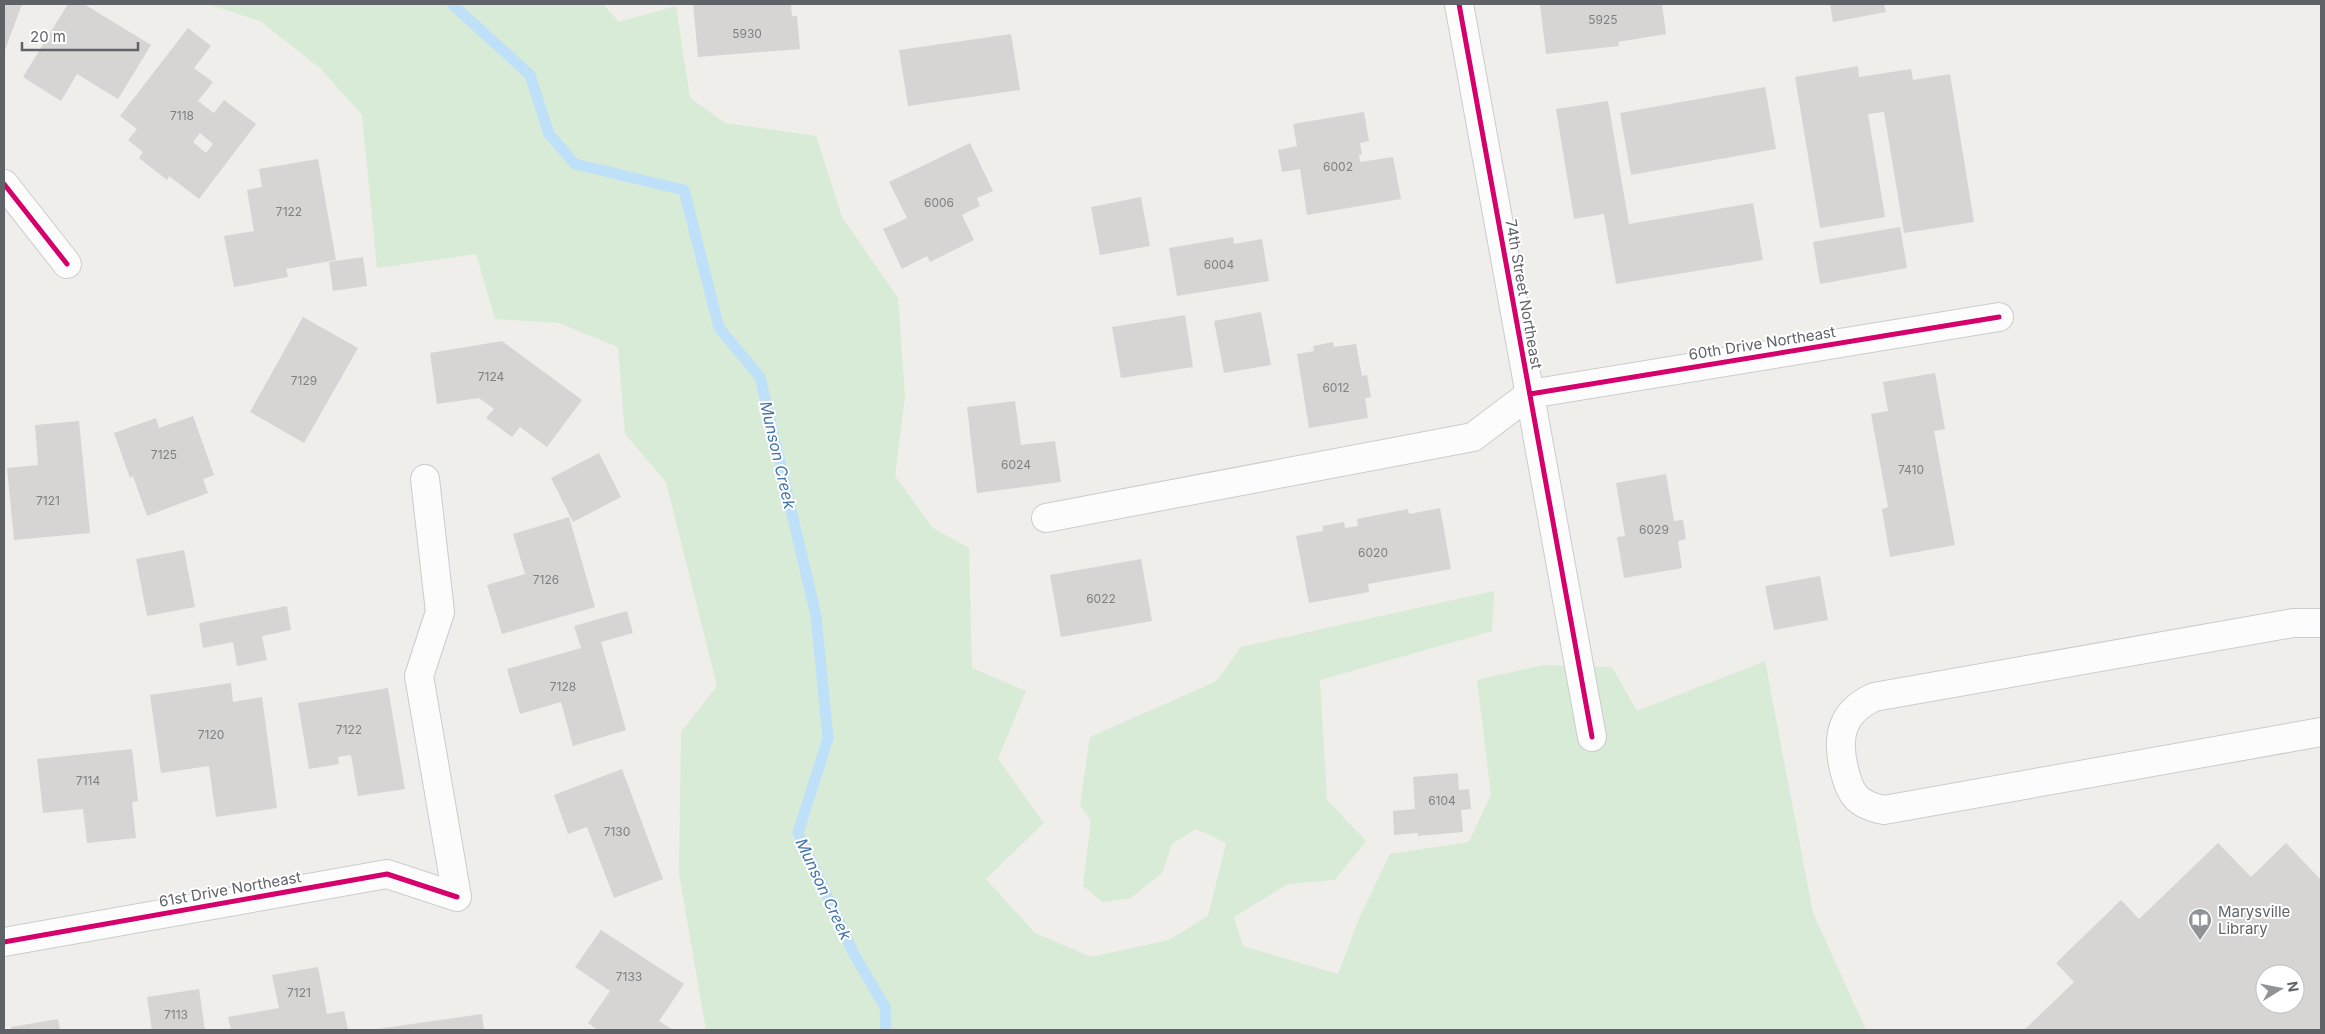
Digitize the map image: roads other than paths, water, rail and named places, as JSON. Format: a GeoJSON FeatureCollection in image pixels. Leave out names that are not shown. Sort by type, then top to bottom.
{"type":"FeatureCollection","features":[{"type":"Feature","properties":{"kind":"street","name":"74th Street Northeast"},"geometry":{"type":"LineString","coordinates":[[1459,4],[1592,737]]}},
{"type":"Feature","properties":{"kind":"street"},"geometry":{"type":"LineString","coordinates":[[4,184],[67,264]]}},
{"type":"Feature","properties":{"kind":"street","name":"60th Drive Northeast"},"geometry":{"type":"LineString","coordinates":[[1530,394],[1999,316]]}},
{"type":"Feature","properties":{"kind":"street"},"geometry":{"type":"LineString","coordinates":[[1046,518],[1473,437],[1530,394]]}},
{"type":"Feature","properties":{"kind":"street","name":"61st Drive Northeast"},"geometry":{"type":"LineString","coordinates":[[4,942],[387,874],[457,897],[419,676],[440,612],[425,479]]}},
{"type":"Feature","properties":{"kind":"street"},"geometry":{"type":"LineString","coordinates":[[2321,624],[2293,623],[1874,697],[1855,708],[1848,717],[1842,728],[1841,744],[1842,761],[1850,789],[1856,798],[1866,804],[1884,810],[2321,732]]}},
{"type":"Feature","properties":{"kind":"waterway","name":"Munson Creek"},"geometry":{"type":"LineString","coordinates":[[452,4],[530,75],[549,134],[575,164],[684,190],[719,328],[760,377],[816,616],[828,738],[798,833],[854,954],[885,1007],[886,1030]]}},
{"type":"Feature","properties":{"kind":"place","name":"Marysville Library"},"geometry":{"type":"Point","coordinates":[2200,941]}}]}
